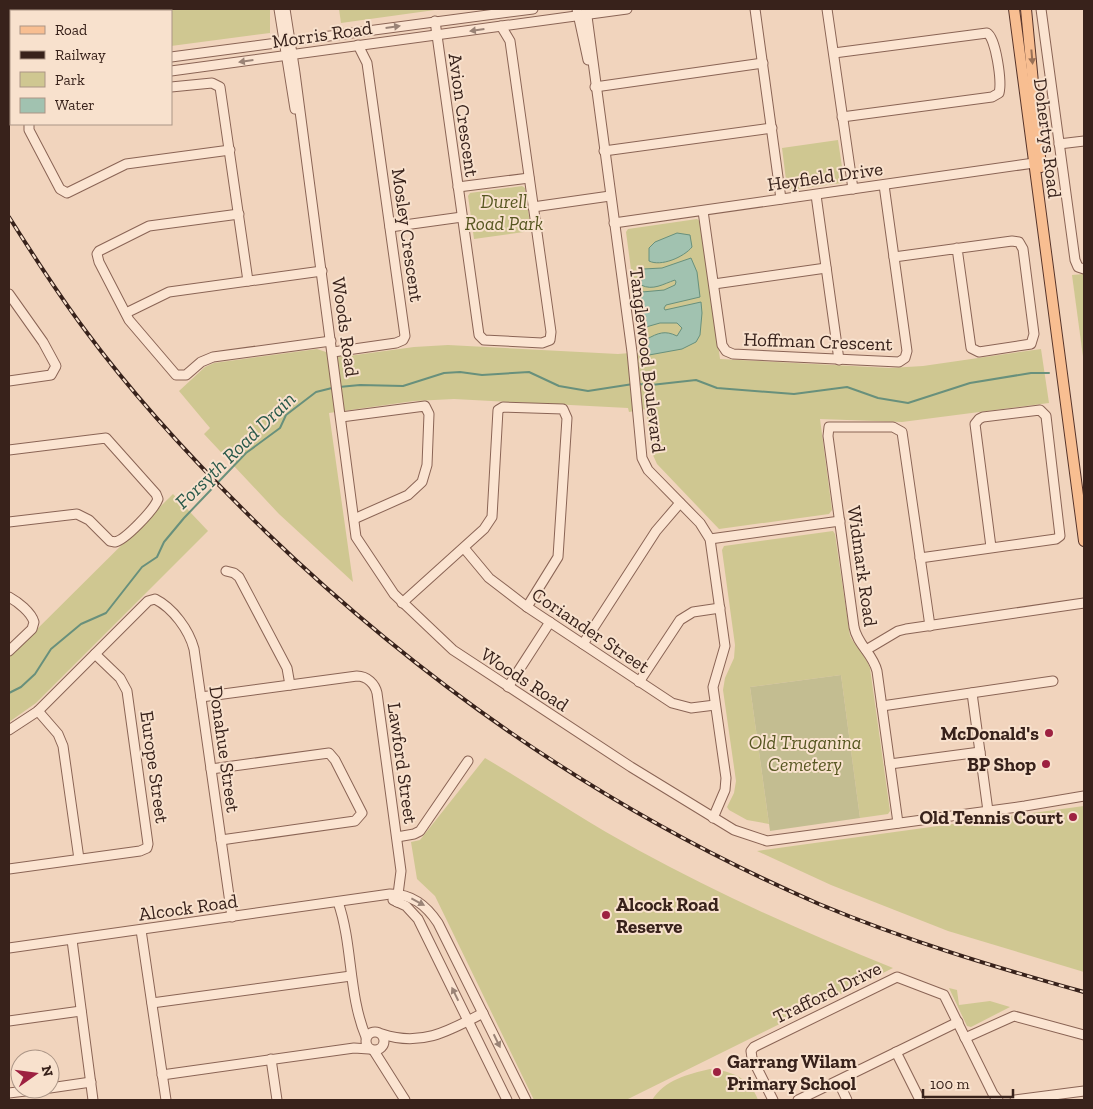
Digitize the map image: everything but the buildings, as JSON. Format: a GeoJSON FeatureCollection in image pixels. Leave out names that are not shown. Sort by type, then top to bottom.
{"type":"FeatureCollection","features":[{"type":"Feature","properties":{"kind":"main road","name":"Dohertys Road"},"geometry":{"type":"LineString","coordinates":[[1014,9],[1038,162]]}},
{"type":"Feature","properties":{"kind":"main road","name":"Dohertys Road"},"geometry":{"type":"LineString","coordinates":[[1026,9],[1047,272],[1080,474],[1084,541]]}},
{"type":"Feature","properties":{"kind":"street"},"geometry":{"type":"LineString","coordinates":[[279,9],[286,41]]}},
{"type":"Feature","properties":{"kind":"street"},"geometry":{"type":"LineString","coordinates":[[285,9],[286,41]]}},
{"type":"Feature","properties":{"kind":"street","name":"Morris Road"},"geometry":{"type":"LineString","coordinates":[[172,57],[534,9]]}},
{"type":"Feature","properties":{"kind":"street","name":"Morris Road"},"geometry":{"type":"LineString","coordinates":[[172,71],[519,24],[582,12],[627,9]]}},
{"type":"Feature","properties":{"kind":"street"},"geometry":{"type":"LineString","coordinates":[[755,9],[782,199]]}},
{"type":"Feature","properties":{"kind":"street"},"geometry":{"type":"LineString","coordinates":[[827,9],[853,189]]}},
{"type":"Feature","properties":{"kind":"street"},"geometry":{"type":"LineString","coordinates":[[1040,9],[1075,260],[1078,267],[1084,268]]}},
{"type":"Feature","properties":{"kind":"street","name":"Tanglewood Boulevard"},"geometry":{"type":"LineString","coordinates":[[582,12],[595,87],[632,352],[645,466],[705,529],[710,539],[725,652],[714,680],[715,705],[726,778],[725,790],[714,818]]}},
{"type":"Feature","properties":{"kind":"street","name":"Avion Crescent"},"geometry":{"type":"LineString","coordinates":[[435,21],[479,336],[484,340],[542,343],[550,340],[551,332],[533,208]]}},
{"type":"Feature","properties":{"kind":"street"},"geometry":{"type":"LineString","coordinates":[[510,41],[519,24]]}},
{"type":"Feature","properties":{"kind":"street"},"geometry":{"type":"LineString","coordinates":[[501,26],[510,41],[533,208],[610,196]]}},
{"type":"Feature","properties":{"kind":"street"},"geometry":{"type":"LineString","coordinates":[[834,54],[987,33],[994,41],[999,76],[1000,90],[996,96],[842,117]]}},
{"type":"Feature","properties":{"kind":"street","name":"Woods Road"},"geometry":{"type":"LineString","coordinates":[[286,41],[306,153],[356,537],[402,603],[453,650],[508,687],[734,830],[767,841],[1084,796]]}},
{"type":"Feature","properties":{"kind":"street","name":"Mosley Crescent"},"geometry":{"type":"LineString","coordinates":[[368,63],[375,43]]}},
{"type":"Feature","properties":{"kind":"street","name":"Mosley Crescent"},"geometry":{"type":"LineString","coordinates":[[333,352],[396,343],[403,340],[405,336],[368,63],[358,45]]}},
{"type":"Feature","properties":{"kind":"street"},"geometry":{"type":"LineString","coordinates":[[595,87],[763,63]]}},
{"type":"Feature","properties":{"kind":"street"},"geometry":{"type":"LineString","coordinates":[[172,87],[218,84],[221,90],[248,281]]}},
{"type":"Feature","properties":{"kind":"street"},"geometry":{"type":"LineString","coordinates":[[29,125],[29,130],[60,189],[67,193],[126,164],[230,150]]}},
{"type":"Feature","properties":{"kind":"street"},"geometry":{"type":"LineString","coordinates":[[604,151],[772,128]]}},
{"type":"Feature","properties":{"kind":"street"},"geometry":{"type":"LineString","coordinates":[[1059,144],[1084,141]]}},
{"type":"Feature","properties":{"kind":"street","name":"Heyfield Drive"},"geometry":{"type":"LineString","coordinates":[[614,223],[1038,162]]}},
{"type":"Feature","properties":{"kind":"street"},"geometry":{"type":"LineString","coordinates":[[458,187],[529,178]]}},
{"type":"Feature","properties":{"kind":"street","name":"Hoffman Crescent"},"geometry":{"type":"LineString","coordinates":[[703,210],[722,345],[729,353],[899,362],[907,356],[884,185]]}},
{"type":"Feature","properties":{"kind":"street"},"geometry":{"type":"LineString","coordinates":[[816,195],[839,360]]}},
{"type":"Feature","properties":{"kind":"street"},"geometry":{"type":"LineString","coordinates":[[239,214],[141,228],[103,248],[97,254],[99,262],[126,314],[176,375],[186,375],[201,362],[213,357],[331,340]]}},
{"type":"Feature","properties":{"kind":"street"},"geometry":{"type":"LineString","coordinates":[[390,227],[462,217]]}},
{"type":"Feature","properties":{"kind":"street"},"geometry":{"type":"LineString","coordinates":[[894,257],[1012,240],[1019,242],[1023,249],[1034,339],[1027,345],[979,352],[974,351],[970,346],[957,248]]}},
{"type":"Feature","properties":{"kind":"street"},"geometry":{"type":"LineString","coordinates":[[714,284],[826,268]]}},
{"type":"Feature","properties":{"kind":"street"},"geometry":{"type":"LineString","coordinates":[[126,314],[169,292],[322,271]]}},
{"type":"Feature","properties":{"kind":"street"},"geometry":{"type":"LineString","coordinates":[[9,294],[47,348],[56,366],[54,372],[49,375],[9,381]]}},
{"type":"Feature","properties":{"kind":"street"},"geometry":{"type":"LineString","coordinates":[[341,416],[424,406],[429,414],[427,465],[422,482],[408,495],[354,519]]}},
{"type":"Feature","properties":{"kind":"street"},"geometry":{"type":"LineString","coordinates":[[402,603],[484,529],[492,517],[498,410],[504,407],[563,409],[567,418],[558,557],[527,607]]}},
{"type":"Feature","properties":{"kind":"street"},"geometry":{"type":"LineString","coordinates":[[930,626],[920,558],[991,547],[1060,536],[1062,531],[1045,413],[1038,410],[976,420],[975,429],[991,547]]}},
{"type":"Feature","properties":{"kind":"street","name":"Widmark Road"},"geometry":{"type":"LineString","coordinates":[[898,823],[875,664],[855,634],[828,436],[829,427],[893,427],[902,432],[920,558]]}},
{"type":"Feature","properties":{"kind":"street"},"geometry":{"type":"LineString","coordinates":[[9,450],[106,438],[154,491],[158,500],[154,508],[121,540],[115,542],[110,541],[86,518],[76,514],[9,522]]}},
{"type":"Feature","properties":{"kind":"street"},"geometry":{"type":"LineString","coordinates":[[584,644],[656,531],[680,503]]}},
{"type":"Feature","properties":{"kind":"street"},"geometry":{"type":"LineString","coordinates":[[710,539],[840,521]]}},
{"type":"Feature","properties":{"kind":"street","name":"Coriander Street"},"geometry":{"type":"LineString","coordinates":[[464,548],[489,578],[527,607],[639,682],[681,707],[692,708],[715,705]]}},
{"type":"Feature","properties":{"kind":"street"},"geometry":{"type":"LineString","coordinates":[[226,571],[239,576],[287,668],[290,685]]}},
{"type":"Feature","properties":{"kind":"street"},"geometry":{"type":"LineString","coordinates":[[9,598],[31,616],[34,624],[9,651]]}},
{"type":"Feature","properties":{"kind":"street","name":"Donahue Street"},"geometry":{"type":"LineString","coordinates":[[95,654],[148,602],[156,599],[182,624],[190,638],[201,697],[232,917]]}},
{"type":"Feature","properties":{"kind":"street"},"geometry":{"type":"LineString","coordinates":[[866,650],[898,631],[1084,603]]}},
{"type":"Feature","properties":{"kind":"street"},"geometry":{"type":"LineString","coordinates":[[639,682],[680,620],[693,612],[720,608]]}},
{"type":"Feature","properties":{"kind":"street"},"geometry":{"type":"LineString","coordinates":[[508,687],[550,622]]}},
{"type":"Feature","properties":{"kind":"street"},"geometry":{"type":"LineString","coordinates":[[9,730],[38,711],[95,654]]}},
{"type":"Feature","properties":{"kind":"street","name":"Europe Street"},"geometry":{"type":"LineString","coordinates":[[9,870],[140,851],[147,848],[127,691],[120,678],[95,654]]}},
{"type":"Feature","properties":{"kind":"street","name":"Lawford Street"},"geometry":{"type":"LineString","coordinates":[[201,697],[360,676],[375,687],[402,876],[398,898]]}},
{"type":"Feature","properties":{"kind":"street"},"geometry":{"type":"LineString","coordinates":[[882,706],[1053,681]]}},
{"type":"Feature","properties":{"kind":"street"},"geometry":{"type":"LineString","coordinates":[[972,693],[988,811]]}},
{"type":"Feature","properties":{"kind":"street"},"geometry":{"type":"LineString","coordinates":[[38,711],[58,734],[63,746],[79,860]]}},
{"type":"Feature","properties":{"kind":"street"},"geometry":{"type":"LineString","coordinates":[[890,764],[980,752]]}},
{"type":"Feature","properties":{"kind":"street"},"geometry":{"type":"LineString","coordinates":[[211,769],[329,753],[335,760],[361,808],[360,816],[350,821],[221,840]]}},
{"type":"Feature","properties":{"kind":"street"},"geometry":{"type":"LineString","coordinates":[[396,837],[420,831],[468,761]]}},
{"type":"Feature","properties":{"kind":"street","name":"Alcock Road"},"geometry":{"type":"LineString","coordinates":[[9,948],[338,902],[371,898],[398,898]]}},
{"type":"Feature","properties":{"kind":"street"},"geometry":{"type":"LineString","coordinates":[[398,898],[422,904],[431,912],[526,1100]]}},
{"type":"Feature","properties":{"kind":"street"},"geometry":{"type":"LineString","coordinates":[[398,898],[418,918],[507,1100]]}},
{"type":"Feature","properties":{"kind":"street"},"geometry":{"type":"LineString","coordinates":[[338,902],[359,1012],[372,1035],[383,1045],[385,1064]]}},
{"type":"Feature","properties":{"kind":"street"},"geometry":{"type":"LineString","coordinates":[[141,930],[165,1100]]}},
{"type":"Feature","properties":{"kind":"street"},"geometry":{"type":"LineString","coordinates":[[72,940],[93,1100]]}},
{"type":"Feature","properties":{"kind":"street"},"geometry":{"type":"LineString","coordinates":[[152,1003],[351,976]]}},
{"type":"Feature","properties":{"kind":"street","name":"Trafford Drive"},"geometry":{"type":"LineString","coordinates":[[773,1100],[752,1058],[751,1051],[754,1047],[893,978],[901,978],[942,993],[993,1094],[998,1100]]}},
{"type":"Feature","properties":{"kind":"street"},"geometry":{"type":"LineString","coordinates":[[9,1021],[81,1011]]}},
{"type":"Feature","properties":{"kind":"street"},"geometry":{"type":"LineString","coordinates":[[354,1048],[372,1035],[399,1039],[435,1037],[483,1013]]}},
{"type":"Feature","properties":{"kind":"street"},"geometry":{"type":"LineString","coordinates":[[966,1038],[1014,1016],[1084,1035]]}},
{"type":"Feature","properties":{"kind":"street"},"geometry":{"type":"LineString","coordinates":[[798,1100],[958,1022]]}},
{"type":"Feature","properties":{"kind":"street"},"geometry":{"type":"LineString","coordinates":[[372,1035],[372,1050],[385,1064],[405,1100]]}},
{"type":"Feature","properties":{"kind":"street"},"geometry":{"type":"LineString","coordinates":[[162,1075],[354,1048],[372,1050],[399,1039]]}},
{"type":"Feature","properties":{"kind":"street"},"geometry":{"type":"LineString","coordinates":[[896,1052],[920,1100]]}},
{"type":"Feature","properties":{"kind":"street"},"geometry":{"type":"LineString","coordinates":[[271,1059],[277,1100]]}},
{"type":"Feature","properties":{"kind":"street"},"geometry":{"type":"LineString","coordinates":[[838,1081],[847,1100]]}},
{"type":"Feature","properties":{"kind":"street"},"geometry":{"type":"LineString","coordinates":[[60,1087],[91,1082]]}},
{"type":"Feature","properties":{"kind":"street"},"geometry":{"type":"LineString","coordinates":[[1015,1100],[1084,1091]]}},
{"type":"Feature","properties":{"kind":"green space"},"geometry":{"type":"Polygon","coordinates":[[[9,9],[270,9],[270,33],[172,46],[172,10],[10,10],[9,56],[9,9]]]}},
{"type":"Feature","properties":{"kind":"green space"},"geometry":{"type":"Polygon","coordinates":[[[339,9],[442,9],[341,23],[339,9]]]}},
{"type":"Feature","properties":{"kind":"green space"},"geometry":{"type":"Polygon","coordinates":[[[838,140],[844,180],[842,183],[790,190],[787,188],[782,148],[838,140]]]}},
{"type":"Feature","properties":{"kind":"green space","name":"Durell Road Park"},"geometry":{"type":"Polygon","coordinates":[[[522,186],[525,188],[531,231],[474,239],[468,196],[470,193],[522,186]]]}},
{"type":"Feature","properties":{"kind":"green space"},"geometry":{"type":"Polygon","coordinates":[[[697,219],[701,222],[720,359],[890,368],[923,366],[1041,349],[1049,403],[902,422],[820,419],[832,510],[829,514],[719,529],[657,464],[652,453],[646,409],[629,412],[628,408],[454,399],[414,401],[329,413],[353,582],[279,514],[204,434],[210,428],[179,391],[205,367],[214,363],[317,349],[341,357],[414,347],[448,345],[618,354],[642,352],[626,232],[628,229],[697,219]]]}},
{"type":"Feature","properties":{"kind":"green space"},"geometry":{"type":"Polygon","coordinates":[[[1084,274],[1084,364],[1072,275],[1084,274]]]}},
{"type":"Feature","properties":{"kind":"green space"},"geometry":{"type":"Polygon","coordinates":[[[173,494],[208,531],[36,703],[9,722],[9,657],[173,494]]]}},
{"type":"Feature","properties":{"kind":"green space"},"geometry":{"type":"Polygon","coordinates":[[[833,531],[850,636],[870,668],[890,811],[888,814],[860,818],[841,675],[750,687],[769,824],[747,820],[727,807],[734,793],[736,781],[723,690],[725,678],[734,658],[735,645],[722,550],[724,546],[833,531]]]}},
{"type":"Feature","properties":{"kind":"green space","name":"Old Truganina Cemetery"},"geometry":{"type":"Polygon","coordinates":[[[841,675],[860,818],[770,831],[750,687],[841,675]]]}},
{"type":"Feature","properties":{"kind":"green space","name":"Alcock Road Reserve"},"geometry":{"type":"Polygon","coordinates":[[[485,758],[599,828],[669,867],[764,913],[893,968],[626,1100],[534,1100],[435,896],[417,879],[411,842],[420,840],[485,758]]]}},
{"type":"Feature","properties":{"kind":"green space"},"geometry":{"type":"Polygon","coordinates":[[[1084,806],[1084,972],[948,931],[831,885],[757,851],[1084,806]]]}},
{"type":"Feature","properties":{"kind":"green space"},"geometry":{"type":"Polygon","coordinates":[[[949,988],[957,990],[959,1005],[990,1001],[1010,1007],[971,1027],[967,1026],[949,988]]]}},
{"type":"Feature","properties":{"kind":"green space","name":"Garrang Wilam Primary School"},"geometry":{"type":"Polygon","coordinates":[[[710,1069],[739,1077],[755,1092],[758,1100],[652,1100],[663,1087],[677,1079],[710,1069]]]}},
{"type":"Feature","properties":{"kind":"water"},"geometry":{"type":"Polygon","coordinates":[[[677,233],[690,235],[692,247],[678,257],[666,262],[654,263],[649,261],[649,248],[655,242],[677,233]]]}},
{"type":"Feature","properties":{"kind":"water"},"geometry":{"type":"Polygon","coordinates":[[[691,258],[697,272],[700,297],[666,305],[664,308],[665,310],[701,302],[700,335],[696,342],[682,349],[649,355],[646,347],[647,339],[662,333],[677,336],[682,328],[677,323],[660,323],[646,327],[641,305],[642,292],[664,290],[675,285],[676,282],[675,280],[654,287],[645,287],[641,285],[643,269],[662,268],[691,258]]]}},
{"type":"Feature","properties":{"kind":"waterway","name":"Forsyth Road Drain"},"geometry":{"type":"LineString","coordinates":[[339,387],[360,385],[403,386],[444,373],[460,372],[482,375],[529,372],[559,386],[588,391],[633,384]]}},
{"type":"Feature","properties":{"kind":"waterway","name":"Forsyth Road Drain"},"geometry":{"type":"LineString","coordinates":[[638,384],[651,385],[696,380],[717,388],[794,394],[847,387],[878,398],[908,403],[970,383],[1031,373],[1049,373]]}},
{"type":"Feature","properties":{"kind":"waterway","name":"Forsyth Road Drain"},"geometry":{"type":"LineString","coordinates":[[9,693],[21,687],[35,674],[51,649],[81,624],[106,613],[142,567],[157,557],[164,542],[184,518],[246,453],[280,428],[286,415],[316,392],[332,388]]}},
{"type":"Feature","properties":{"kind":"railway"},"geometry":{"type":"LineString","coordinates":[[9,217],[36,260],[85,330],[127,384],[195,460],[267,533],[329,590],[392,644],[458,695],[526,743],[597,788],[669,830],[743,869],[819,904],[917,941],[983,963],[1084,992]]}},
{"type":"Feature","properties":{"kind":"place","name":"McDonald's"},"geometry":{"type":"Point","coordinates":[1049,733]}},
{"type":"Feature","properties":{"kind":"place","name":"BP Shop"},"geometry":{"type":"Point","coordinates":[1046,764]}},
{"type":"Feature","properties":{"kind":"place","name":"Old Tennis Court"},"geometry":{"type":"Point","coordinates":[1073,817]}},
{"type":"Feature","properties":{"kind":"place","name":"Alcock Road Reserve"},"geometry":{"type":"Point","coordinates":[606,915]}},
{"type":"Feature","properties":{"kind":"place","name":"Garrang Wilam Primary School"},"geometry":{"type":"Point","coordinates":[717,1072]}}]}
